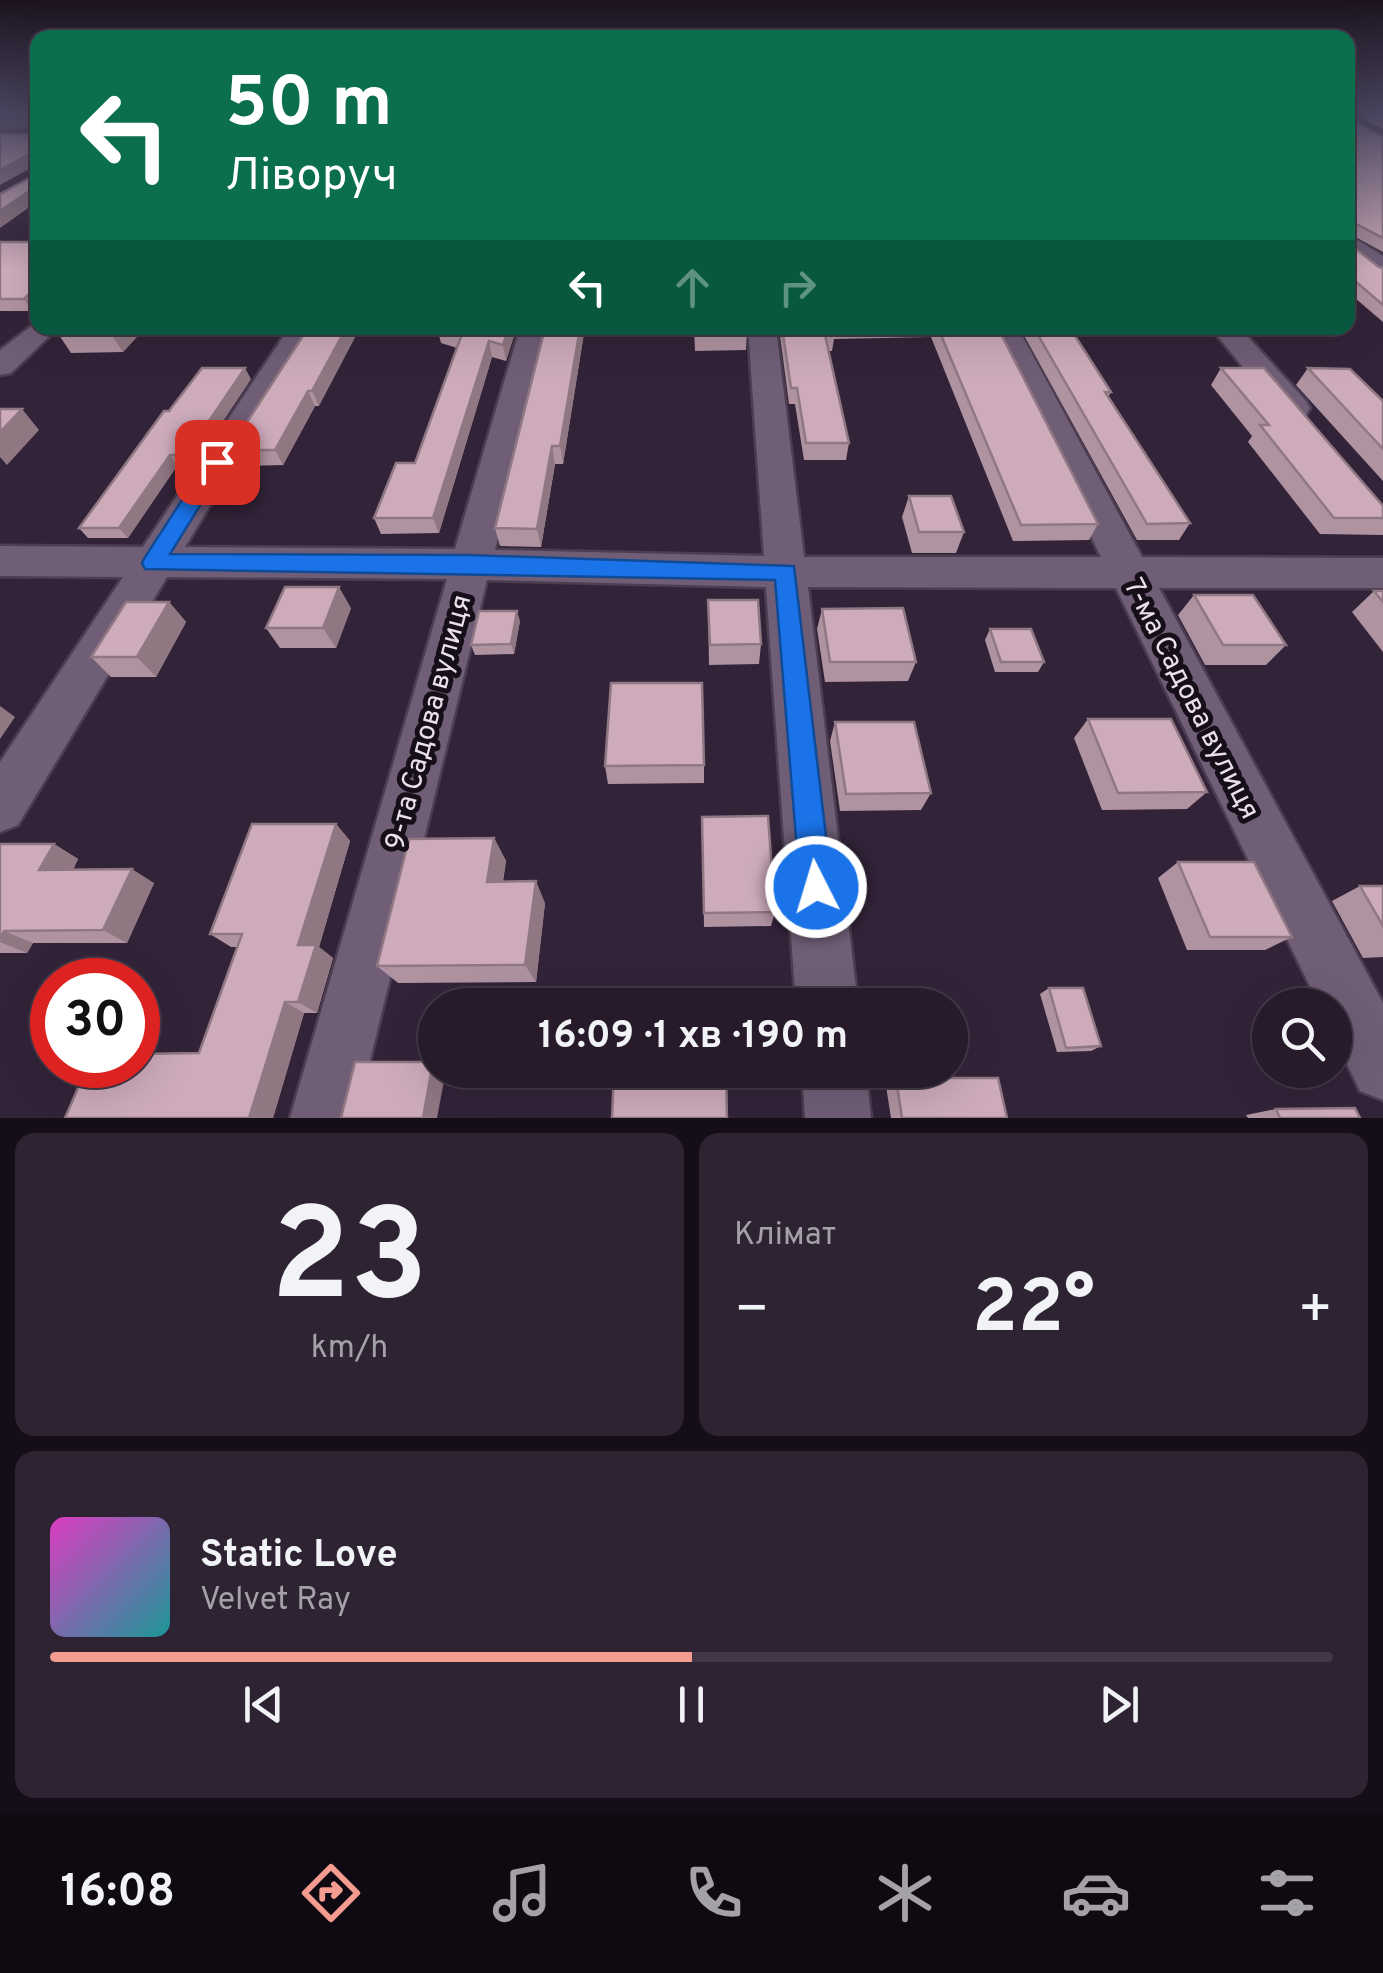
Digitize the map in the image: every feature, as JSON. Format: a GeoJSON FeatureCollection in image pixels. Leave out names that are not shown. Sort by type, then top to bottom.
{"type":"FeatureCollection","features":[{"type":"Feature","properties":{"kind":"street"},"geometry":{"type":"LineString","coordinates":[[1355,247],[1383,269]]}},
{"type":"Feature","properties":{"kind":"street"},"geometry":{"type":"LineString","coordinates":[[0,366],[36,335]]}},
{"type":"Feature","properties":{"kind":"street"},"geometry":{"type":"LineString","coordinates":[[0,807],[299,335]]}},
{"type":"Feature","properties":{"kind":"street","name":"9-та Садова вулиця"},"geometry":{"type":"LineString","coordinates":[[323,1118],[532,335]]}},
{"type":"Feature","properties":{"kind":"street"},"geometry":{"type":"LineString","coordinates":[[763,335],[825,988]]}},
{"type":"Feature","properties":{"kind":"street","name":"7-ма Садова вулиця"},"geometry":{"type":"LineString","coordinates":[[1008,335],[1383,1068]]}},
{"type":"Feature","properties":{"kind":"street"},"geometry":{"type":"LineString","coordinates":[[1231,335],[1310,426]]}},
{"type":"Feature","properties":{"kind":"street"},"geometry":{"type":"LineString","coordinates":[[0,561],[469,564],[786,572],[1383,574]]}},
{"type":"Feature","properties":{"kind":"street"},"geometry":{"type":"LineString","coordinates":[[836,1088],[838,1118]]}},
{"type":"Feature","properties":{"kind":"building"},"geometry":{"type":"Polygon","coordinates":[[[1355,165],[1383,165],[1383,238],[1355,224],[1355,165]]]}},
{"type":"Feature","properties":{"kind":"building"},"geometry":{"type":"Polygon","coordinates":[[[30,178],[30,190],[0,211],[0,194],[30,178]]]}},
{"type":"Feature","properties":{"kind":"building"},"geometry":{"type":"Polygon","coordinates":[[[0,242],[30,242],[30,294],[24,299],[0,299],[0,242]]]}},
{"type":"Feature","properties":{"kind":"building"},"geometry":{"type":"Polygon","coordinates":[[[1355,248],[1383,268],[1383,305],[1355,281],[1355,248]]]}},
{"type":"Feature","properties":{"kind":"building"},"geometry":{"type":"Polygon","coordinates":[[[303,335],[342,335],[275,450],[229,450],[303,335]]]}},
{"type":"Feature","properties":{"kind":"building"},"geometry":{"type":"Polygon","coordinates":[[[462,335],[507,335],[503,345],[489,341],[433,518],[374,518],[396,463],[415,463],[462,335]]]}},
{"type":"Feature","properties":{"kind":"building"},"geometry":{"type":"Polygon","coordinates":[[[543,335],[579,335],[560,446],[552,446],[537,529],[495,528],[543,335]]]}},
{"type":"Feature","properties":{"kind":"building"},"geometry":{"type":"Polygon","coordinates":[[[783,335],[825,335],[849,443],[806,443],[797,388],[791,388],[783,335]]]}},
{"type":"Feature","properties":{"kind":"building"},"geometry":{"type":"Polygon","coordinates":[[[941,335],[1002,335],[1098,524],[1021,525],[941,335]]]}},
{"type":"Feature","properties":{"kind":"building"},"geometry":{"type":"Polygon","coordinates":[[[1038,335],[1074,335],[1111,392],[1105,392],[1190,523],[1147,524],[1038,335]]]}},
{"type":"Feature","properties":{"kind":"building"},"geometry":{"type":"Polygon","coordinates":[[[202,368],[245,368],[186,455],[170,455],[119,528],[79,528],[164,411],[169,411],[202,368]]]}},
{"type":"Feature","properties":{"kind":"building"},"geometry":{"type":"Polygon","coordinates":[[[1221,368],[1264,368],[1383,506],[1383,518],[1334,518],[1260,425],[1269,425],[1221,368]]]}},
{"type":"Feature","properties":{"kind":"building"},"geometry":{"type":"Polygon","coordinates":[[[1308,368],[1350,369],[1383,401],[1383,449],[1308,368]]]}},
{"type":"Feature","properties":{"kind":"building"},"geometry":{"type":"Polygon","coordinates":[[[0,409],[22,409],[0,432],[0,409]]]}},
{"type":"Feature","properties":{"kind":"building"},"geometry":{"type":"Polygon","coordinates":[[[909,496],[951,496],[964,532],[919,532],[909,496]]]}},
{"type":"Feature","properties":{"kind":"building"},"geometry":{"type":"Polygon","coordinates":[[[285,587],[339,587],[323,628],[266,628],[285,587]]]}},
{"type":"Feature","properties":{"kind":"building"},"geometry":{"type":"Polygon","coordinates":[[[1194,595],[1253,595],[1286,645],[1223,645],[1194,595]]]}},
{"type":"Feature","properties":{"kind":"building"},"geometry":{"type":"Polygon","coordinates":[[[708,600],[758,600],[761,644],[710,645],[708,600]]]}},
{"type":"Feature","properties":{"kind":"building"},"geometry":{"type":"Polygon","coordinates":[[[126,602],[169,602],[137,657],[91,657],[126,602]]]}},
{"type":"Feature","properties":{"kind":"building"},"geometry":{"type":"Polygon","coordinates":[[[903,608],[916,662],[830,662],[822,609],[903,608]]]}},
{"type":"Feature","properties":{"kind":"building"},"geometry":{"type":"Polygon","coordinates":[[[479,611],[517,611],[511,644],[471,645],[479,611]]]}},
{"type":"Feature","properties":{"kind":"building"},"geometry":{"type":"Polygon","coordinates":[[[990,629],[1031,629],[1044,662],[1001,662],[990,629]]]}},
{"type":"Feature","properties":{"kind":"building"},"geometry":{"type":"Polygon","coordinates":[[[611,683],[702,683],[704,765],[605,766],[611,683]]]}},
{"type":"Feature","properties":{"kind":"building"},"geometry":{"type":"Polygon","coordinates":[[[1088,719],[1171,719],[1207,792],[1118,793],[1088,719]]]}},
{"type":"Feature","properties":{"kind":"building"},"geometry":{"type":"Polygon","coordinates":[[[835,722],[914,722],[931,793],[846,794],[835,722]]]}},
{"type":"Feature","properties":{"kind":"building"},"geometry":{"type":"Polygon","coordinates":[[[768,816],[775,912],[704,913],[702,817],[768,816]]]}},
{"type":"Feature","properties":{"kind":"building"},"geometry":{"type":"Polygon","coordinates":[[[252,824],[336,824],[298,945],[316,945],[298,1002],[285,1002],[249,1118],[65,1118],[78,1088],[160,1088],[160,1054],[199,1053],[242,934],[210,934],[252,824]]]}},
{"type":"Feature","properties":{"kind":"building"},"geometry":{"type":"Polygon","coordinates":[[[494,838],[487,882],[536,881],[525,965],[377,966],[409,839],[494,838]]]}},
{"type":"Feature","properties":{"kind":"building"},"geometry":{"type":"Polygon","coordinates":[[[0,844],[54,844],[39,870],[132,869],[103,930],[4,931],[0,939],[0,844]]]}},
{"type":"Feature","properties":{"kind":"building"},"geometry":{"type":"Polygon","coordinates":[[[1178,862],[1254,862],[1292,937],[1210,937],[1178,862]]]}},
{"type":"Feature","properties":{"kind":"building"},"geometry":{"type":"Polygon","coordinates":[[[1360,886],[1383,886],[1383,926],[1360,886]]]}},
{"type":"Feature","properties":{"kind":"building"},"geometry":{"type":"Polygon","coordinates":[[[1049,988],[1083,988],[1101,1046],[1066,1048],[1049,988]]]}},
{"type":"Feature","properties":{"kind":"building"},"geometry":{"type":"Polygon","coordinates":[[[355,1062],[418,1062],[418,1088],[428,1088],[423,1118],[341,1118],[355,1062]]]}},
{"type":"Feature","properties":{"kind":"building"},"geometry":{"type":"Polygon","coordinates":[[[968,1078],[998,1078],[1007,1118],[902,1118],[898,1088],[968,1088],[968,1078]]]}},
{"type":"Feature","properties":{"kind":"building"},"geometry":{"type":"Polygon","coordinates":[[[613,1088],[726,1088],[727,1118],[612,1118],[613,1088]]]}},
{"type":"Feature","properties":{"kind":"building"},"geometry":{"type":"Polygon","coordinates":[[[1355,1108],[1360,1118],[1280,1118],[1276,1109],[1355,1108]]]}},
{"type":"Feature","properties":{"kind":"route"},"geometry":{"type":"LineString","coordinates":[[217,462],[153,563],[469,564],[786,572],[816,887]]}}]}
